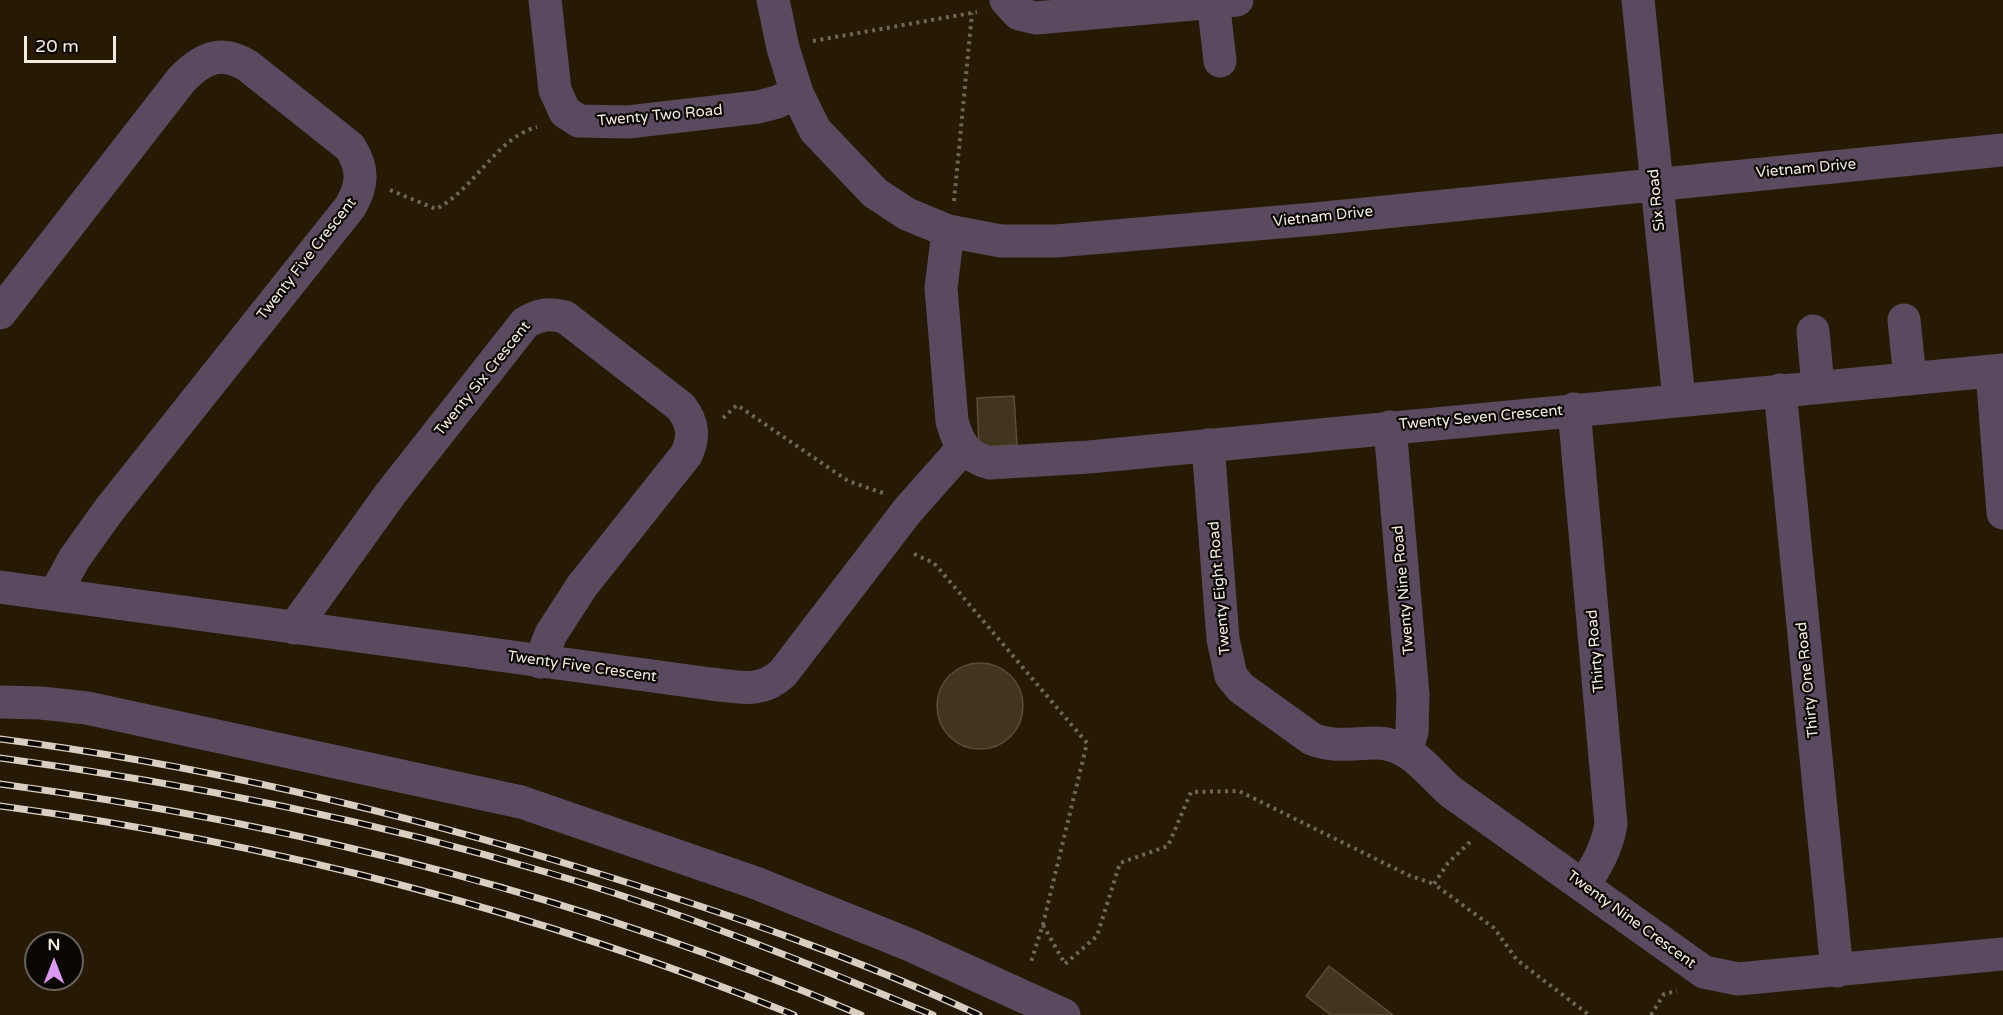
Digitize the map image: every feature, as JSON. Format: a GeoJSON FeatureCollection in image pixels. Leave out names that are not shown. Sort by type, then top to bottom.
{"type":"FeatureCollection","features":[{"type":"Feature","properties":{"kind":"street"},"geometry":{"type":"LineString","coordinates":[[546,0],[551,69],[555,90],[565,112]]}},
{"type":"Feature","properties":{"kind":"street","name":"Vietnam Drive"},"geometry":{"type":"LineString","coordinates":[[773,0],[783,48],[797,93],[815,130],[874,194],[907,214],[950,217],[1001,241],[1056,241],[1315,219],[1655,183],[2003,150]]}},
{"type":"Feature","properties":{"kind":"street"},"geometry":{"type":"LineString","coordinates":[[1005,0],[1019,14],[1036,18],[1221,1],[1220,61]]}},
{"type":"Feature","properties":{"kind":"street","name":"Six Road"},"geometry":{"type":"LineString","coordinates":[[1638,0],[1679,399]]}},
{"type":"Feature","properties":{"kind":"street"},"geometry":{"type":"LineString","coordinates":[[0,313],[182,79],[196,65],[207,60],[237,59],[248,66],[350,147],[358,159],[362,177]]}},
{"type":"Feature","properties":{"kind":"street","name":"Twenty Two Road"},"geometry":{"type":"LineString","coordinates":[[565,112],[579,121],[628,122],[758,106],[777,102],[797,93]]}},
{"type":"Feature","properties":{"kind":"street","name":"Twenty Five Crescent"},"geometry":{"type":"LineString","coordinates":[[55,594],[74,559],[109,510],[350,207],[358,193],[362,177]]}},
{"type":"Feature","properties":{"kind":"street"},"geometry":{"type":"LineString","coordinates":[[950,217],[941,288],[950,407],[956,437],[963,448]]}},
{"type":"Feature","properties":{"kind":"street","name":"Twenty Six Crescent"},"geometry":{"type":"LineString","coordinates":[[294,628],[391,493],[525,323],[534,317],[554,314],[566,317],[681,407],[692,426]]}},
{"type":"Feature","properties":{"kind":"street"},"geometry":{"type":"LineString","coordinates":[[1904,320],[1910,379]]}},
{"type":"Feature","properties":{"kind":"street"},"geometry":{"type":"LineString","coordinates":[[1813,331],[1818,387]]}},
{"type":"Feature","properties":{"kind":"street"},"geometry":{"type":"LineString","coordinates":[[1997,371],[2003,513]]}},
{"type":"Feature","properties":{"kind":"street","name":"Twenty Seven Crescent"},"geometry":{"type":"LineString","coordinates":[[963,448],[976,459],[990,463],[1089,457],[1679,399],[1997,371]]}},
{"type":"Feature","properties":{"kind":"street","name":"Thirty One Road"},"geometry":{"type":"LineString","coordinates":[[1780,390],[1837,971]]}},
{"type":"Feature","properties":{"kind":"street","name":"Thirty Road"},"geometry":{"type":"LineString","coordinates":[[1574,410],[1611,824],[1608,842],[1584,885]]}},
{"type":"Feature","properties":{"kind":"street"},"geometry":{"type":"LineString","coordinates":[[540,662],[551,634],[576,594],[686,455],[691,446],[692,426]]}},
{"type":"Feature","properties":{"kind":"street","name":"Twenty Nine Road"},"geometry":{"type":"LineString","coordinates":[[1390,427],[1413,695],[1413,723],[1406,752]]}},
{"type":"Feature","properties":{"kind":"street","name":"Twenty Eight Road"},"geometry":{"type":"LineString","coordinates":[[1208,445],[1223,639],[1230,676],[1241,688],[1312,739],[1324,744],[1378,742],[1406,752]]}},
{"type":"Feature","properties":{"kind":"street","name":"Twenty Five Crescent"},"geometry":{"type":"LineString","coordinates":[[0,587],[540,662],[711,684],[762,687],[772,683],[783,673],[908,510],[963,448]]}},
{"type":"Feature","properties":{"kind":"street"},"geometry":{"type":"LineString","coordinates":[[0,702],[41,703],[87,708],[521,802],[756,883],[921,950],[1064,1015]]}},
{"type":"Feature","properties":{"kind":"street","name":"Twenty Nine Crescent"},"geometry":{"type":"LineString","coordinates":[[1406,752],[1419,759],[1451,792],[1704,972],[1738,979],[2003,954]]}},
{"type":"Feature","properties":{"kind":"path"},"geometry":{"type":"LineString","coordinates":[[807,42],[972,13],[950,217]]}},
{"type":"Feature","properties":{"kind":"path"},"geometry":{"type":"LineString","coordinates":[[362,177],[436,209],[465,190],[483,168],[522,131],[549,124],[565,112]]}},
{"type":"Feature","properties":{"kind":"path"},"geometry":{"type":"LineString","coordinates":[[692,426],[714,427],[736,405],[848,481],[888,494],[908,510]]}},
{"type":"Feature","properties":{"kind":"path"},"geometry":{"type":"LineString","coordinates":[[884,541],[934,563],[1087,743],[1043,924],[1020,994]]}},
{"type":"Feature","properties":{"kind":"path"},"geometry":{"type":"LineString","coordinates":[[1043,924],[1065,964],[1097,936],[1120,863],[1168,846],[1191,792],[1239,791],[1408,875],[1434,884],[1494,928],[1517,960],[1589,1015]]}},
{"type":"Feature","properties":{"kind":"path"},"geometry":{"type":"LineString","coordinates":[[1434,884],[1448,863],[1489,819]]}},
{"type":"Feature","properties":{"kind":"building"},"geometry":{"type":"Polygon","coordinates":[[[1014,396],[1017,445],[979,447],[977,398],[1014,396]]]}},
{"type":"Feature","properties":{"kind":"building"},"geometry":{"type":"Polygon","coordinates":[[[980,663],[1004,670],[1016,682],[1023,706],[1016,730],[1004,742],[980,749],[956,742],[944,730],[937,706],[944,682],[956,670],[980,663]]]}},
{"type":"Feature","properties":{"kind":"building"},"geometry":{"type":"Polygon","coordinates":[[[1329,966],[1393,1015],[1331,1015],[1306,996],[1329,966]]]}},
{"type":"Feature","properties":{"kind":"railway"},"geometry":{"type":"LineString","coordinates":[[0,739],[152,762],[228,777],[378,811],[452,831],[600,874],[744,921],[839,956],[979,1015]]}},
{"type":"Feature","properties":{"kind":"railway"},"geometry":{"type":"LineString","coordinates":[[0,758],[208,791],[345,820],[482,854],[598,888],[695,921],[933,1015]]}},
{"type":"Feature","properties":{"kind":"railway"},"geometry":{"type":"LineString","coordinates":[[0,784],[110,800],[220,820],[330,843],[438,870],[653,935],[758,973],[861,1015]]}},
{"type":"Feature","properties":{"kind":"railway"},"geometry":{"type":"LineString","coordinates":[[0,806],[101,821],[202,840],[303,861],[404,886],[602,944],[794,1015]]}}]}
